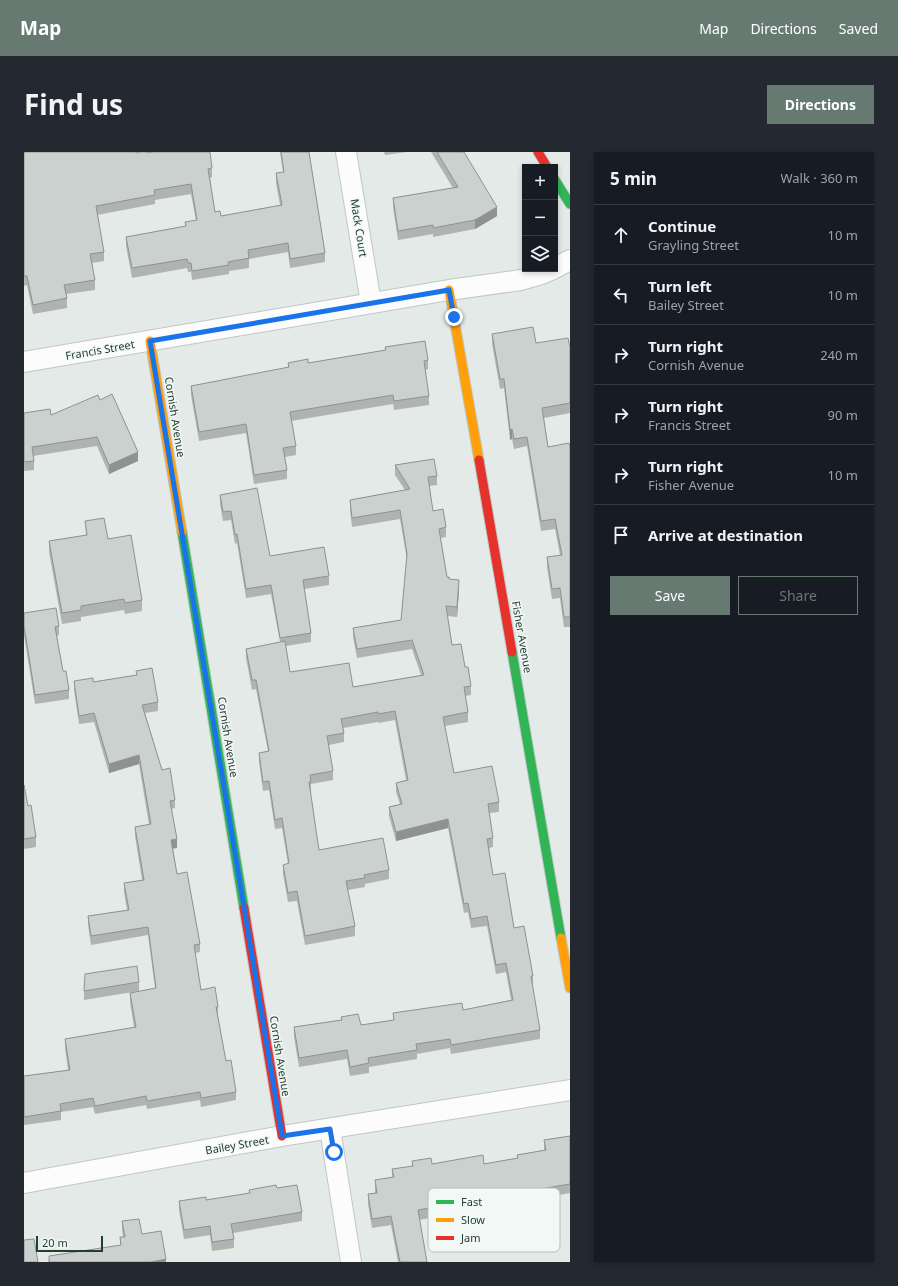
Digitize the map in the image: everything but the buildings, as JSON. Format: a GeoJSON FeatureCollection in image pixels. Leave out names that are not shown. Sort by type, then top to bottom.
{"type":"FeatureCollection","features":[{"type":"Feature","properties":{"kind":"main road"},"geometry":{"type":"LineString","coordinates":[[538,152],[545,164]]}},
{"type":"Feature","properties":{"kind":"main road"},"geometry":{"type":"LineString","coordinates":[[558,185],[570,204]]}},
{"type":"Feature","properties":{"kind":"main road","name":"Fisher Avenue"},"geometry":{"type":"LineString","coordinates":[[449,290],[570,988]]}},
{"type":"Feature","properties":{"kind":"main road","name":"Cornish Avenue"},"geometry":{"type":"LineString","coordinates":[[150,341],[282,1136]]}},
{"type":"Feature","properties":{"kind":"street","name":"Mack Court"},"geometry":{"type":"LineString","coordinates":[[346,152],[371,303]]}},
{"type":"Feature","properties":{"kind":"street","name":"Francis Street"},"geometry":{"type":"LineString","coordinates":[[558,267],[570,260]]}},
{"type":"Feature","properties":{"kind":"street","name":"Francis Street"},"geometry":{"type":"LineString","coordinates":[[24,362],[534,277],[546,272]]}},
{"type":"Feature","properties":{"kind":"street","name":"Bailey Street"},"geometry":{"type":"LineString","coordinates":[[24,1183],[282,1136],[570,1090]]}},
{"type":"Feature","properties":{"kind":"street"},"geometry":{"type":"LineString","coordinates":[[330,1129],[351,1262]]}},
{"type":"Feature","properties":{"kind":"traffic: fast"},"geometry":{"type":"LineString","coordinates":[[558,185],[570,204]]}},
{"type":"Feature","properties":{"kind":"traffic: fast"},"geometry":{"type":"LineString","coordinates":[[182,532],[244,908]]}},
{"type":"Feature","properties":{"kind":"traffic: fast"},"geometry":{"type":"LineString","coordinates":[[512,652],[561,938]]}},
{"type":"Feature","properties":{"kind":"traffic: slow"},"geometry":{"type":"LineString","coordinates":[[449,290],[479,460]]}},
{"type":"Feature","properties":{"kind":"traffic: slow"},"geometry":{"type":"LineString","coordinates":[[150,341],[182,532]]}},
{"type":"Feature","properties":{"kind":"traffic: slow"},"geometry":{"type":"LineString","coordinates":[[561,938],[570,988]]}},
{"type":"Feature","properties":{"kind":"traffic: jam"},"geometry":{"type":"LineString","coordinates":[[538,152],[545,164]]}},
{"type":"Feature","properties":{"kind":"traffic: jam"},"geometry":{"type":"LineString","coordinates":[[479,460],[512,652]]}},
{"type":"Feature","properties":{"kind":"traffic: jam"},"geometry":{"type":"LineString","coordinates":[[244,908],[282,1136]]}},
{"type":"Feature","properties":{"kind":"route"},"geometry":{"type":"LineString","coordinates":[[334,1152],[330,1129],[282,1136],[150,341],[449,290],[454,317]]}}]}
